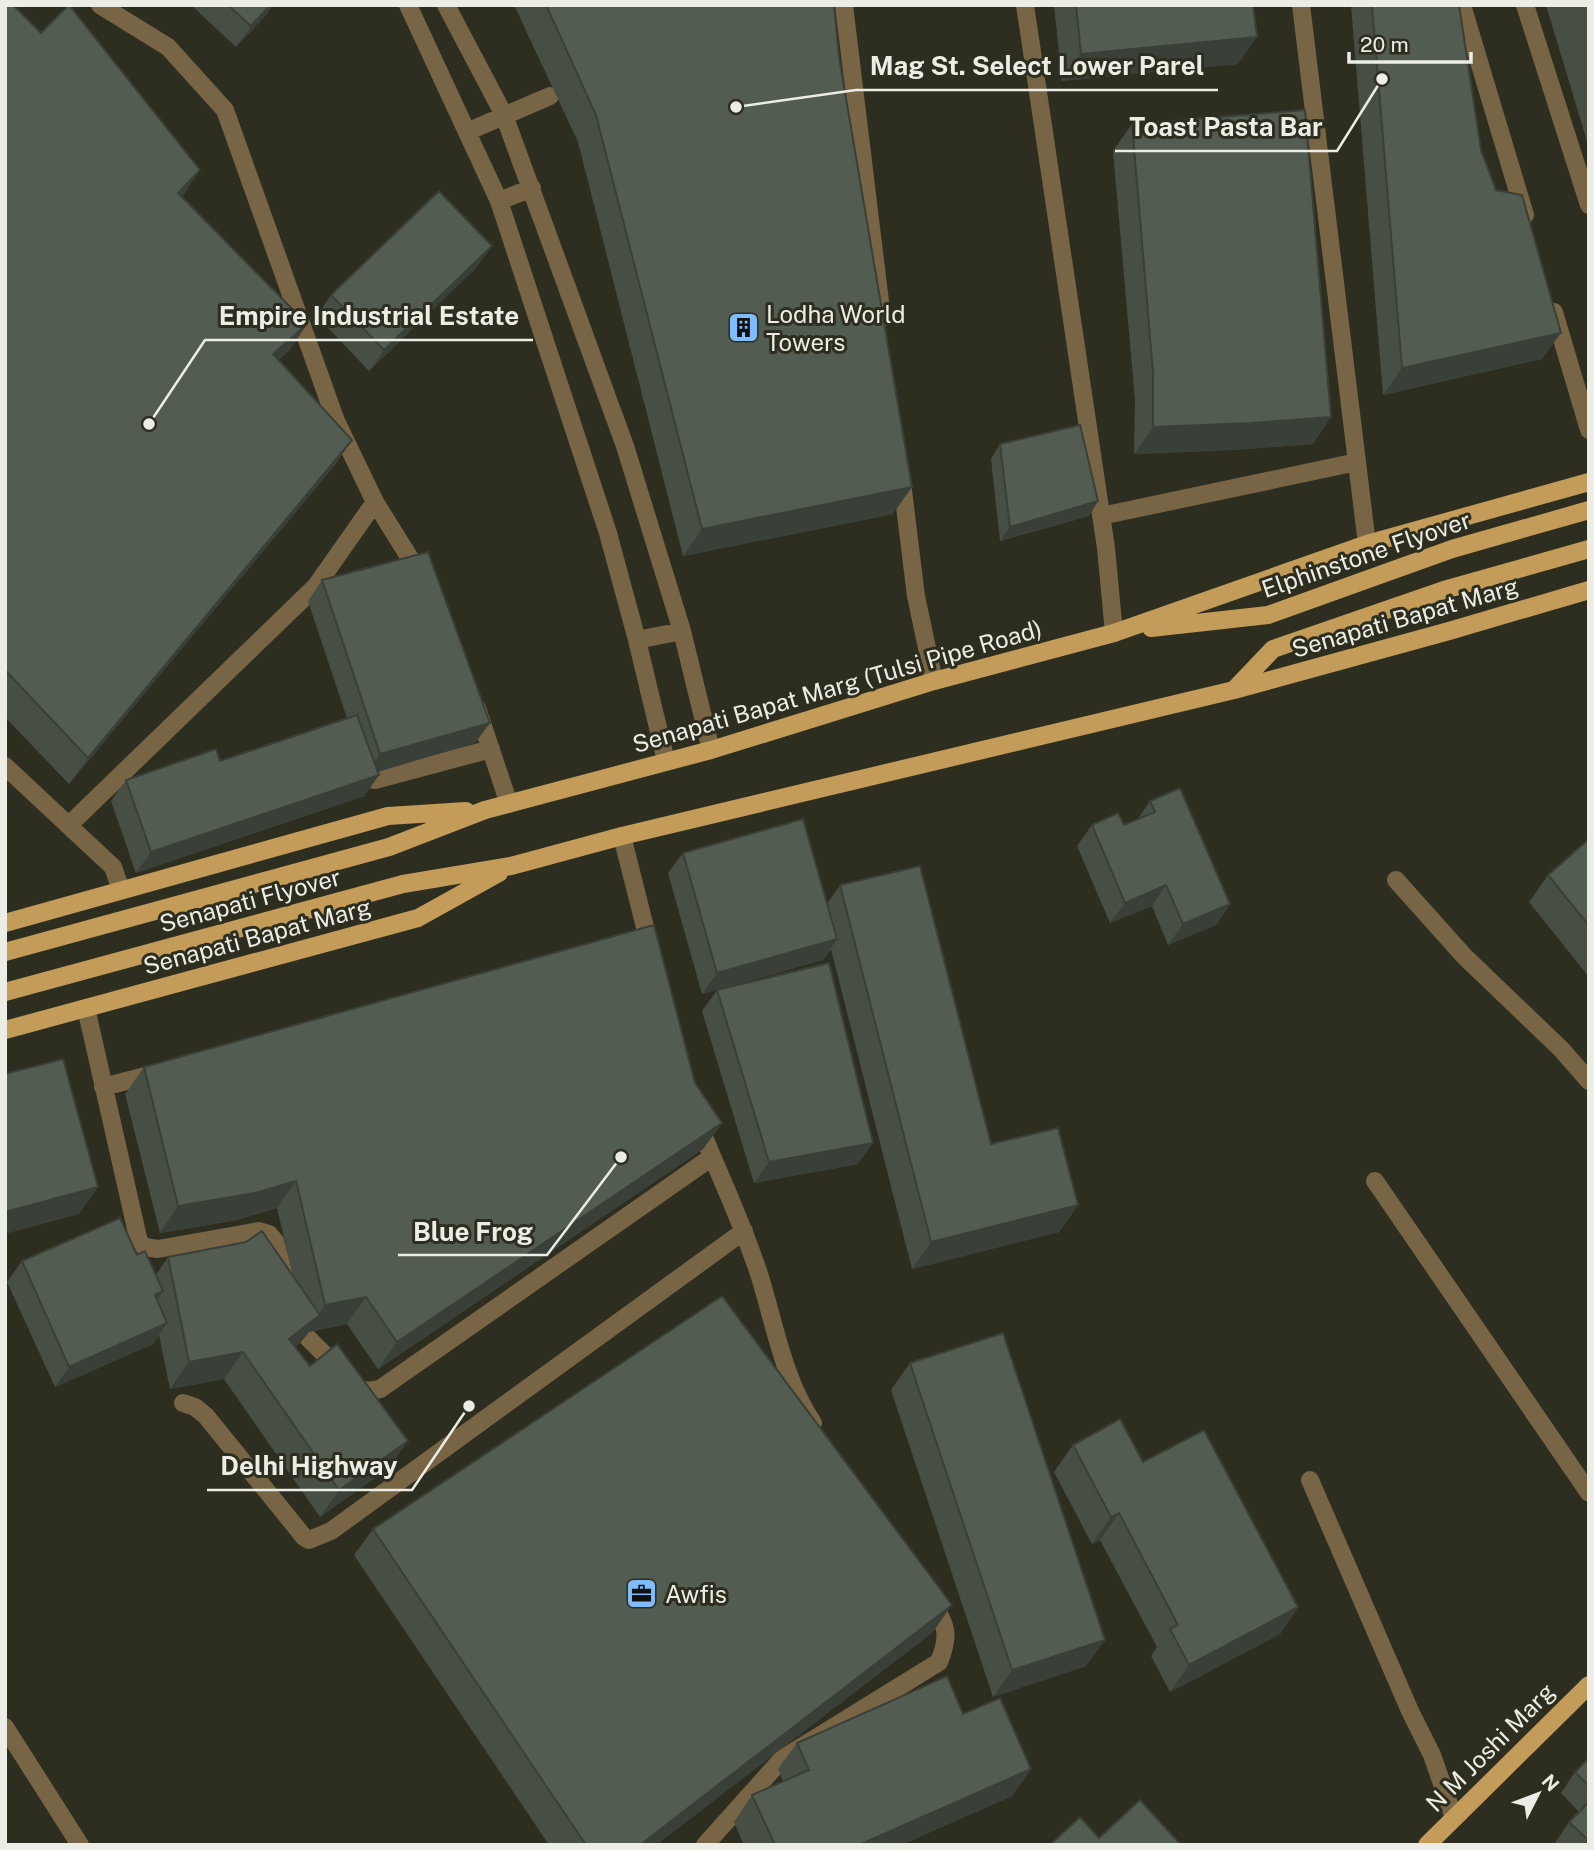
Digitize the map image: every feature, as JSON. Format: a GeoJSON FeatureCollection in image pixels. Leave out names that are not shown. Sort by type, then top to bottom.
{"type":"FeatureCollection","features":[{"type":"Feature","properties":{"kind":"main road"},"geometry":{"type":"LineString","coordinates":[[1367,544],[1589,482]]}},
{"type":"Feature","properties":{"kind":"main road","name":"Elphinstone Flyover"},"geometry":{"type":"LineString","coordinates":[[1114,633],[1268,615],[1452,549],[1589,510]]}},
{"type":"Feature","properties":{"kind":"main road","name":"Senapati Bapat Marg (Tulsi Pipe Road)"},"geometry":{"type":"LineString","coordinates":[[485,810],[711,750],[934,681],[1114,633],[1367,544]]}},
{"type":"Feature","properties":{"kind":"main road"},"geometry":{"type":"LineString","coordinates":[[511,866],[622,836],[1234,690],[1273,649],[1444,590],[1589,549]]}},
{"type":"Feature","properties":{"kind":"main road","name":"Senapati Bapat Marg"},"geometry":{"type":"LineString","coordinates":[[1234,690],[1589,590]]}},
{"type":"Feature","properties":{"kind":"main road"},"geometry":{"type":"LineString","coordinates":[[5,923],[388,816],[485,810]]}},
{"type":"Feature","properties":{"kind":"main road","name":"Senapati Flyover"},"geometry":{"type":"LineString","coordinates":[[5,952],[389,846],[485,810]]}},
{"type":"Feature","properties":{"kind":"main road","name":"Senapati Bapat Marg"},"geometry":{"type":"LineString","coordinates":[[5,1030],[418,918],[511,866]]}},
{"type":"Feature","properties":{"kind":"main road","name":"Senapati Flyover"},"geometry":{"type":"LineString","coordinates":[[5,992],[403,884],[511,866]]}},
{"type":"Feature","properties":{"kind":"main road","name":"N M Joshi Marg"},"geometry":{"type":"LineString","coordinates":[[1427,1845],[1589,1685]]}},
{"type":"Feature","properties":{"kind":"street"},"geometry":{"type":"LineString","coordinates":[[100,5],[168,47],[226,110],[336,421],[374,502],[428,586]]}},
{"type":"Feature","properties":{"kind":"street"},"geometry":{"type":"LineString","coordinates":[[408,5],[469,131],[499,201],[608,533],[666,761]]}},
{"type":"Feature","properties":{"kind":"street"},"geometry":{"type":"LineString","coordinates":[[446,5],[504,116],[625,446],[682,631],[711,750]]}},
{"type":"Feature","properties":{"kind":"street"},"geometry":{"type":"LineString","coordinates":[[844,5],[884,335]]}},
{"type":"Feature","properties":{"kind":"street"},"geometry":{"type":"LineString","coordinates":[[1025,5],[1101,516],[1114,633]]}},
{"type":"Feature","properties":{"kind":"street"},"geometry":{"type":"LineString","coordinates":[[1301,5],[1367,544]]}},
{"type":"Feature","properties":{"kind":"street"},"geometry":{"type":"LineString","coordinates":[[1462,5],[1529,229]]}},
{"type":"Feature","properties":{"kind":"street"},"geometry":{"type":"LineString","coordinates":[[1525,5],[1589,205]]}},
{"type":"Feature","properties":{"kind":"street"},"geometry":{"type":"LineString","coordinates":[[469,131],[550,96]]}},
{"type":"Feature","properties":{"kind":"street"},"geometry":{"type":"LineString","coordinates":[[499,201],[532,188]]}},
{"type":"Feature","properties":{"kind":"street"},"geometry":{"type":"LineString","coordinates":[[1549,295],[1589,430]]}},
{"type":"Feature","properties":{"kind":"street"},"geometry":{"type":"LineString","coordinates":[[899,458],[916,596],[934,681]]}},
{"type":"Feature","properties":{"kind":"street"},"geometry":{"type":"LineString","coordinates":[[1101,516],[1357,462]]}},
{"type":"Feature","properties":{"kind":"street"},"geometry":{"type":"LineString","coordinates":[[69,825],[316,586],[374,502]]}},
{"type":"Feature","properties":{"kind":"street"},"geometry":{"type":"LineString","coordinates":[[637,640],[682,631]]}},
{"type":"Feature","properties":{"kind":"street"},"geometry":{"type":"LineString","coordinates":[[473,698],[509,804]]}},
{"type":"Feature","properties":{"kind":"street"},"geometry":{"type":"LineString","coordinates":[[375,780],[491,749]]}},
{"type":"Feature","properties":{"kind":"street"},"geometry":{"type":"LineString","coordinates":[[5,766],[113,867],[121,890]]}},
{"type":"Feature","properties":{"kind":"street"},"geometry":{"type":"LineString","coordinates":[[622,836],[642,942],[654,966]]}},
{"type":"Feature","properties":{"kind":"street"},"geometry":{"type":"LineString","coordinates":[[1396,880],[1464,956],[1561,1049],[1589,1081]]}},
{"type":"Feature","properties":{"kind":"street"},"geometry":{"type":"LineString","coordinates":[[86,1008],[139,1242],[145,1247],[158,1249],[259,1231],[269,1234],[275,1241],[302,1332],[359,1389],[368,1391],[390,1383],[712,1157]]}},
{"type":"Feature","properties":{"kind":"street"},"geometry":{"type":"LineString","coordinates":[[103,1087],[170,1069]]}},
{"type":"Feature","properties":{"kind":"street"},"geometry":{"type":"LineString","coordinates":[[691,1105],[744,1231],[784,1361],[806,1412],[821,1435]]}},
{"type":"Feature","properties":{"kind":"street"},"geometry":{"type":"LineString","coordinates":[[1375,1181],[1589,1493]]}},
{"type":"Feature","properties":{"kind":"street"},"geometry":{"type":"LineString","coordinates":[[183,1403],[195,1407],[206,1416],[304,1537],[309,1540],[318,1539],[744,1231]]}},
{"type":"Feature","properties":{"kind":"street"},"geometry":{"type":"LineString","coordinates":[[1310,1480],[1410,1711],[1432,1755],[1454,1818]]}},
{"type":"Feature","properties":{"kind":"street"},"geometry":{"type":"LineString","coordinates":[[705,1845],[782,1759],[940,1662],[947,1643],[946,1629],[941,1616],[919,1583]]}},
{"type":"Feature","properties":{"kind":"street"},"geometry":{"type":"LineString","coordinates":[[5,1727],[80,1845]]}},
{"type":"Feature","properties":{"kind":"building"},"geometry":{"type":"Polygon","coordinates":[[[5,5],[13,5],[41,33],[69,5],[200,170],[178,193],[307,324],[273,354],[352,440],[88,758],[5,670],[5,5]]]}},
{"type":"Feature","properties":{"kind":"building"},"geometry":{"type":"Polygon","coordinates":[[[228,5],[270,5],[251,26],[228,5]]]}},
{"type":"Feature","properties":{"kind":"building","name":"Lodha World Towers"},"geometry":{"type":"Polygon","coordinates":[[[546,5],[834,5],[839,57],[912,487],[702,529],[596,115],[546,5]]]}},
{"type":"Feature","properties":{"kind":"building"},"geometry":{"type":"Polygon","coordinates":[[[1076,5],[1253,5],[1257,37],[1081,54],[1076,5]]]}},
{"type":"Feature","properties":{"kind":"building"},"geometry":{"type":"Polygon","coordinates":[[[1372,5],[1459,5],[1481,150],[1496,190],[1522,195],[1561,333],[1402,368],[1372,5]]]}},
{"type":"Feature","properties":{"kind":"building"},"geometry":{"type":"Polygon","coordinates":[[[1305,110],[1331,417],[1153,427],[1153,373],[1132,124],[1305,110]]]}},
{"type":"Feature","properties":{"kind":"building"},"geometry":{"type":"Polygon","coordinates":[[[439,191],[492,246],[384,350],[331,295],[439,191]]]}},
{"type":"Feature","properties":{"kind":"building"},"geometry":{"type":"Polygon","coordinates":[[[1080,425],[1098,501],[1010,527],[1000,444],[1080,425]]]}},
{"type":"Feature","properties":{"kind":"building"},"geometry":{"type":"Polygon","coordinates":[[[428,552],[490,723],[380,754],[322,580],[428,552]]]}},
{"type":"Feature","properties":{"kind":"building"},"geometry":{"type":"Polygon","coordinates":[[[357,715],[379,775],[151,852],[126,780],[216,749],[220,761],[357,715]]]}},
{"type":"Feature","properties":{"kind":"building"},"geometry":{"type":"Polygon","coordinates":[[[1180,788],[1230,904],[1183,924],[1166,885],[1125,903],[1092,825],[1118,813],[1124,825],[1155,812],[1150,801],[1180,788]]]}},
{"type":"Feature","properties":{"kind":"building"},"geometry":{"type":"Polygon","coordinates":[[[803,819],[837,939],[717,973],[683,853],[803,819]]]}},
{"type":"Feature","properties":{"kind":"building"},"geometry":{"type":"Polygon","coordinates":[[[1589,839],[1589,926],[1548,875],[1589,839]]]}},
{"type":"Feature","properties":{"kind":"building"},"geometry":{"type":"Polygon","coordinates":[[[920,866],[991,1144],[1058,1128],[1078,1205],[931,1242],[840,885],[920,866]]]}},
{"type":"Feature","properties":{"kind":"building"},"geometry":{"type":"Polygon","coordinates":[[[654,925],[695,1083],[722,1123],[397,1342],[366,1297],[325,1305],[296,1181],[255,1193],[178,1206],[144,1067],[654,925]]]}},
{"type":"Feature","properties":{"kind":"building"},"geometry":{"type":"Polygon","coordinates":[[[829,963],[873,1143],[769,1162],[717,990],[829,963]]]}},
{"type":"Feature","properties":{"kind":"building"},"geometry":{"type":"Polygon","coordinates":[[[63,1059],[98,1187],[5,1212],[5,1074],[63,1059]]]}},
{"type":"Feature","properties":{"kind":"building"},"geometry":{"type":"Polygon","coordinates":[[[120,1218],[137,1255],[145,1251],[163,1291],[155,1295],[167,1323],[69,1367],[22,1261],[120,1218]]]}},
{"type":"Feature","properties":{"kind":"building"},"geometry":{"type":"Polygon","coordinates":[[[262,1231],[320,1315],[289,1339],[310,1366],[337,1344],[408,1441],[339,1490],[243,1352],[189,1362],[168,1257],[246,1242],[262,1231]]]}},
{"type":"Feature","properties":{"kind":"building","name":"Awfis"},"geometry":{"type":"Polygon","coordinates":[[[722,1296],[952,1605],[640,1845],[586,1845],[373,1529],[722,1296]]]}},
{"type":"Feature","properties":{"kind":"building"},"geometry":{"type":"Polygon","coordinates":[[[1003,1333],[1105,1640],[1012,1670],[910,1363],[1003,1333]]]}},
{"type":"Feature","properties":{"kind":"building"},"geometry":{"type":"Polygon","coordinates":[[[1120,1419],[1143,1462],[1204,1430],[1298,1607],[1189,1665],[1170,1629],[1178,1625],[1119,1513],[1111,1517],[1073,1445],[1120,1419]]]}},
{"type":"Feature","properties":{"kind":"building"},"geometry":{"type":"Polygon","coordinates":[[[947,1676],[963,1714],[1000,1698],[1031,1769],[859,1845],[775,1845],[752,1795],[809,1770],[797,1743],[947,1676]]]}},
{"type":"Feature","properties":{"kind":"building"},"geometry":{"type":"Polygon","coordinates":[[[1589,1758],[1589,1786],[1575,1772],[1589,1758]]]}},
{"type":"Feature","properties":{"kind":"building"},"geometry":{"type":"Polygon","coordinates":[[[1140,1800],[1181,1845],[1050,1845],[1080,1817],[1099,1838],[1140,1800]]]}},
{"type":"Feature","properties":{"kind":"building"},"geometry":{"type":"Polygon","coordinates":[[[1589,1802],[1589,1841],[1569,1822],[1589,1802]]]}},
{"type":"Feature","properties":{"kind":"place","name":"Toast Pasta Bar"},"geometry":{"type":"Point","coordinates":[1382,79]}},
{"type":"Feature","properties":{"kind":"place","name":"Mag St. Select Lower Parel"},"geometry":{"type":"Point","coordinates":[736,107]}},
{"type":"Feature","properties":{"kind":"place","name":"Lodha World Towers"},"geometry":{"type":"Point","coordinates":[743,328]}},
{"type":"Feature","properties":{"kind":"place","name":"Empire Industrial Estate"},"geometry":{"type":"Point","coordinates":[149,424]}},
{"type":"Feature","properties":{"kind":"place","name":"Blue Frog"},"geometry":{"type":"Point","coordinates":[621,1157]}},
{"type":"Feature","properties":{"kind":"place","name":"Delhi Highway"},"geometry":{"type":"Point","coordinates":[469,1406]}},
{"type":"Feature","properties":{"kind":"place","name":"Awfis"},"geometry":{"type":"Point","coordinates":[642,1594]}}]}
